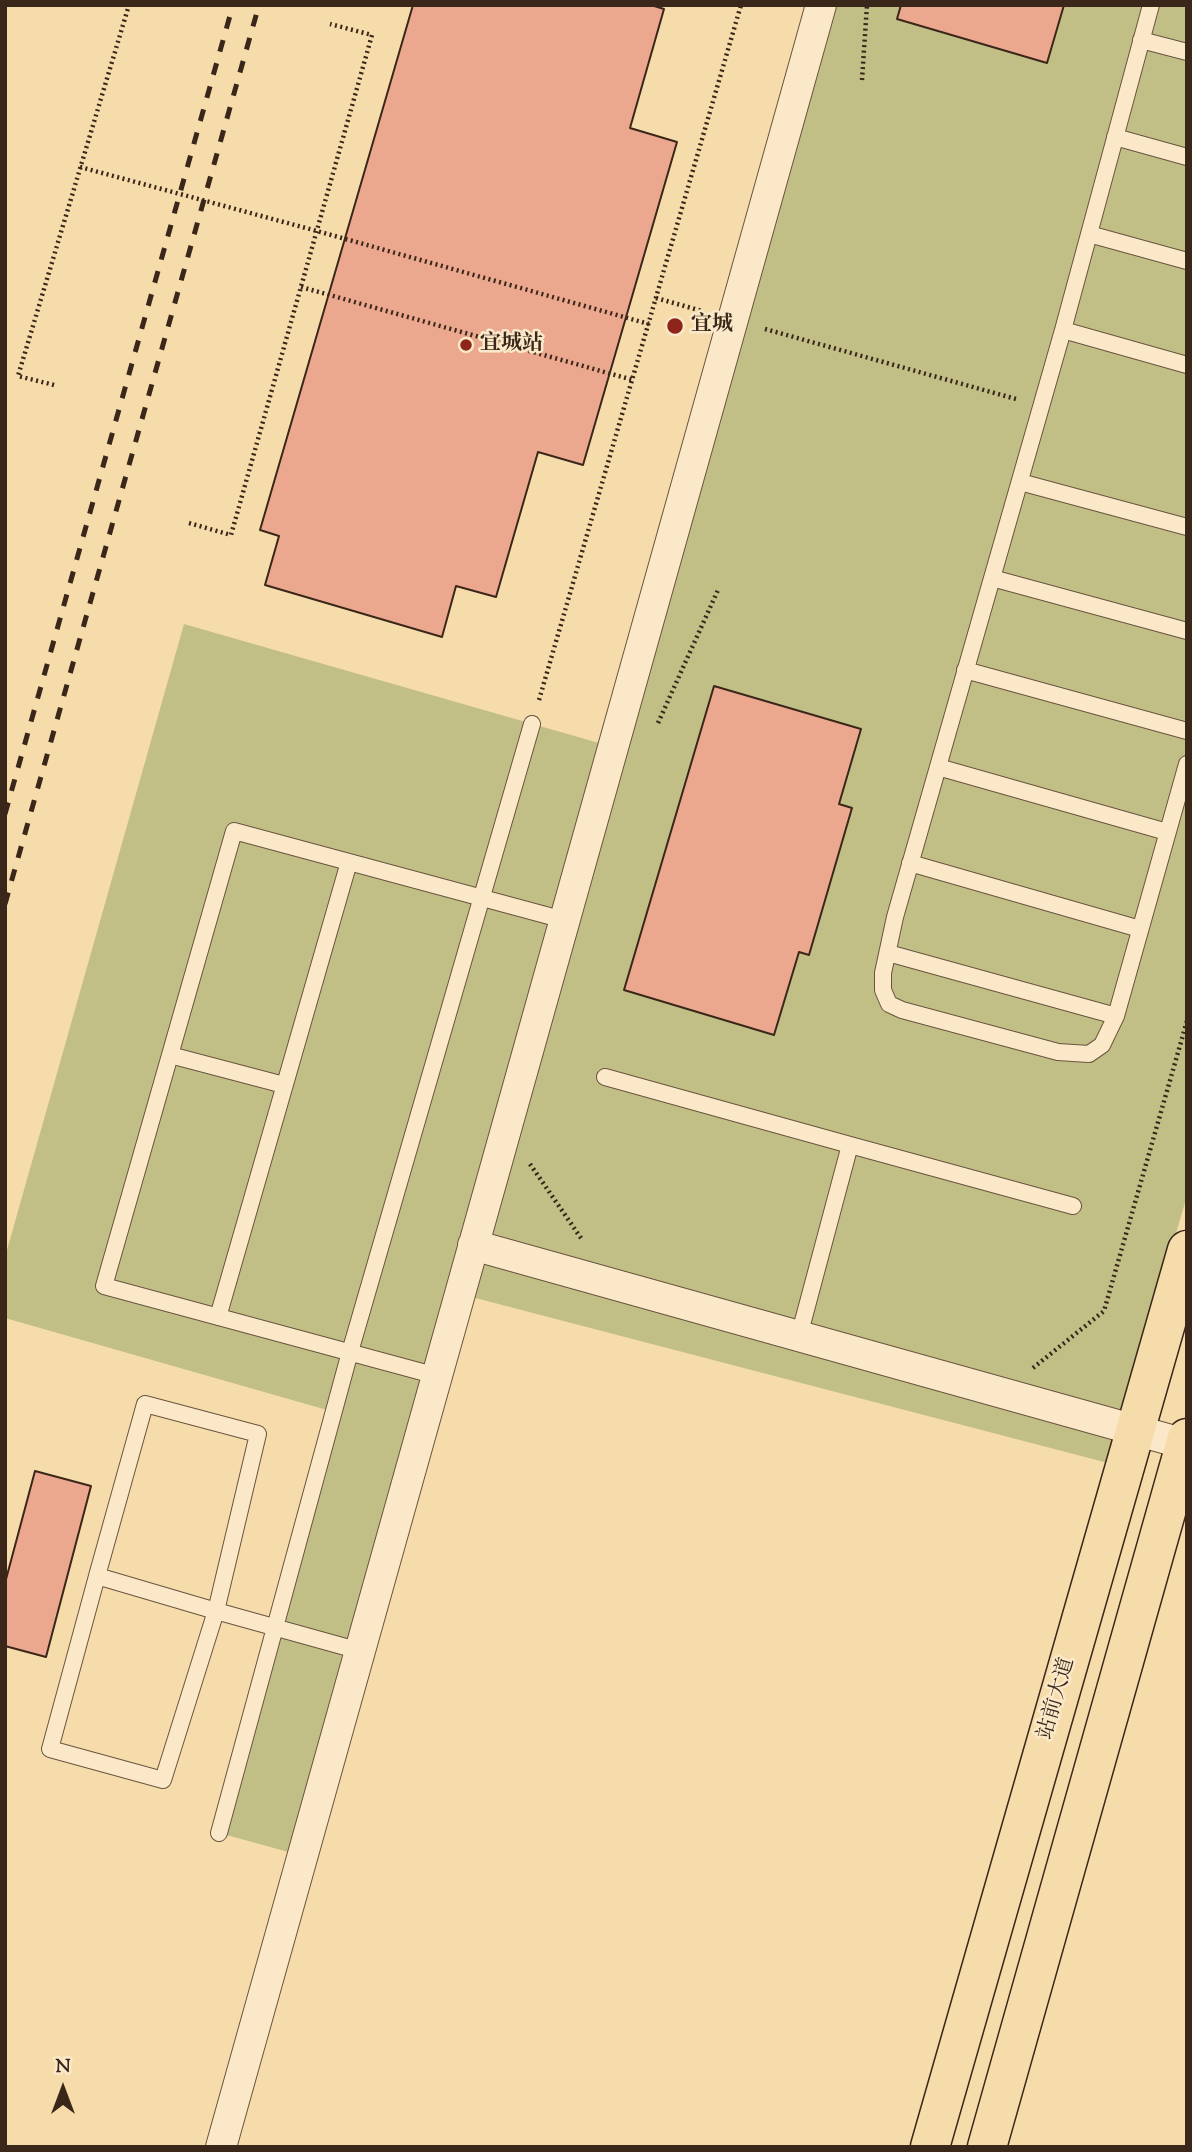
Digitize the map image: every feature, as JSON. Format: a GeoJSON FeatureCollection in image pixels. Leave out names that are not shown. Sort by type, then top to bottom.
{"type":"FeatureCollection","features":[{"type":"Feature","properties":{"kind":"main road","name":"站前大道"},"geometry":{"type":"LineString","coordinates":[[930,2147],[1187,1250]]}},
{"type":"Feature","properties":{"kind":"main road"},"geometry":{"type":"LineString","coordinates":[[987,2147],[1186,1441]]}},
{"type":"Feature","properties":{"kind":"street"},"geometry":{"type":"LineString","coordinates":[[221,2147],[821,5]]}},
{"type":"Feature","properties":{"kind":"street"},"geometry":{"type":"LineString","coordinates":[[473,1245],[1135,1431],[1186,1441]]}},
{"type":"Feature","properties":{"kind":"lane"},"geometry":{"type":"LineString","coordinates":[[1151,5],[1063,330],[895,916],[883,972],[883,990],[889,1004],[1058,1052],[1089,1054],[1102,1045],[1116,1016],[1187,764]]}},
{"type":"Feature","properties":{"kind":"lane"},"geometry":{"type":"LineString","coordinates":[[1141,40],[1187,52]]}},
{"type":"Feature","properties":{"kind":"lane"},"geometry":{"type":"LineString","coordinates":[[1115,138],[1187,157]]}},
{"type":"Feature","properties":{"kind":"lane"},"geometry":{"type":"LineString","coordinates":[[1089,234],[1187,261]]}},
{"type":"Feature","properties":{"kind":"lane"},"geometry":{"type":"LineString","coordinates":[[1063,330],[1187,365]]}},
{"type":"Feature","properties":{"kind":"lane"},"geometry":{"type":"LineString","coordinates":[[1020,482],[1187,527]]}},
{"type":"Feature","properties":{"kind":"lane"},"geometry":{"type":"LineString","coordinates":[[992,578],[1187,631]]}},
{"type":"Feature","properties":{"kind":"lane"},"geometry":{"type":"LineString","coordinates":[[965,670],[1187,731]]}},
{"type":"Feature","properties":{"kind":"lane"},"geometry":{"type":"LineString","coordinates":[[219,1833],[350,1352],[532,724]]}},
{"type":"Feature","properties":{"kind":"lane"},"geometry":{"type":"LineString","coordinates":[[938,767],[1167,832]]}},
{"type":"Feature","properties":{"kind":"lane"},"geometry":{"type":"LineString","coordinates":[[437,1376],[104,1286],[234,831],[565,920]]}},
{"type":"Feature","properties":{"kind":"lane"},"geometry":{"type":"LineString","coordinates":[[218,1317],[349,862]]}},
{"type":"Feature","properties":{"kind":"lane"},"geometry":{"type":"LineString","coordinates":[[910,863],[1140,929]]}},
{"type":"Feature","properties":{"kind":"lane"},"geometry":{"type":"LineString","coordinates":[[888,953],[1116,1016]]}},
{"type":"Feature","properties":{"kind":"lane"},"geometry":{"type":"LineString","coordinates":[[170,1055],[284,1085]]}},
{"type":"Feature","properties":{"kind":"lane"},"geometry":{"type":"LineString","coordinates":[[605,1077],[1073,1206]]}},
{"type":"Feature","properties":{"kind":"lane"},"geometry":{"type":"LineString","coordinates":[[799,1336],[850,1145]]}},
{"type":"Feature","properties":{"kind":"lane"},"geometry":{"type":"LineString","coordinates":[[145,1404],[258,1434],[216,1611],[163,1780],[50,1749],[97,1576],[145,1404]]}},
{"type":"Feature","properties":{"kind":"lane"},"geometry":{"type":"LineString","coordinates":[[97,1576],[360,1651]]}},
{"type":"Feature","properties":{"kind":"path"},"geometry":{"type":"LineString","coordinates":[[54,385],[18,376],[129,5]]}},
{"type":"Feature","properties":{"kind":"path"},"geometry":{"type":"LineString","coordinates":[[532,724],[741,5]]}},
{"type":"Feature","properties":{"kind":"path"},"geometry":{"type":"LineString","coordinates":[[862,80],[867,5]]}},
{"type":"Feature","properties":{"kind":"path"},"geometry":{"type":"LineString","coordinates":[[189,523],[231,535],[317,231],[372,35],[330,24]]}},
{"type":"Feature","properties":{"kind":"path"},"geometry":{"type":"LineString","coordinates":[[80,167],[649,324]]}},
{"type":"Feature","properties":{"kind":"path"},"geometry":{"type":"LineString","coordinates":[[300,287],[633,380]]}},
{"type":"Feature","properties":{"kind":"path"},"geometry":{"type":"LineString","coordinates":[[656,298],[1041,407]]}},
{"type":"Feature","properties":{"kind":"shaded area"},"geometry":{"type":"Polygon","coordinates":[[[821,5],[1187,5],[1187,1196],[1108,1463],[460,1294],[303,1856],[219,1833],[334,1412],[5,1318],[5,1257],[184,624],[613,747],[821,5]]]}},
{"type":"Feature","properties":{"kind":"building","name":"宜城站"},"geometry":{"type":"Polygon","coordinates":[[[413,5],[651,5],[664,9],[630,128],[677,142],[583,465],[538,452],[496,597],[456,586],[442,637],[265,585],[279,536],[260,530],[413,5]]]}},
{"type":"Feature","properties":{"kind":"building"},"geometry":{"type":"Polygon","coordinates":[[[901,5],[1064,5],[1047,63],[897,19],[901,5]]]}},
{"type":"Feature","properties":{"kind":"building"},"geometry":{"type":"Polygon","coordinates":[[[714,686],[861,729],[839,804],[852,808],[809,955],[799,952],[774,1035],[624,990],[714,686]]]}},
{"type":"Feature","properties":{"kind":"building"},"geometry":{"type":"Polygon","coordinates":[[[35,1471],[91,1486],[46,1657],[5,1646],[5,1583],[35,1471]]]}},
{"type":"Feature","properties":{"kind":"railway"},"geometry":{"type":"LineString","coordinates":[[5,814],[233,5]]}},
{"type":"Feature","properties":{"kind":"railway"},"geometry":{"type":"LineString","coordinates":[[5,904],[259,5]]}},
{"type":"Feature","properties":{"kind":"place","name":"宜城"},"geometry":{"type":"Point","coordinates":[675,326]}},
{"type":"Feature","properties":{"kind":"place","name":"宜城站"},"geometry":{"type":"Point","coordinates":[466,345]}}]}
